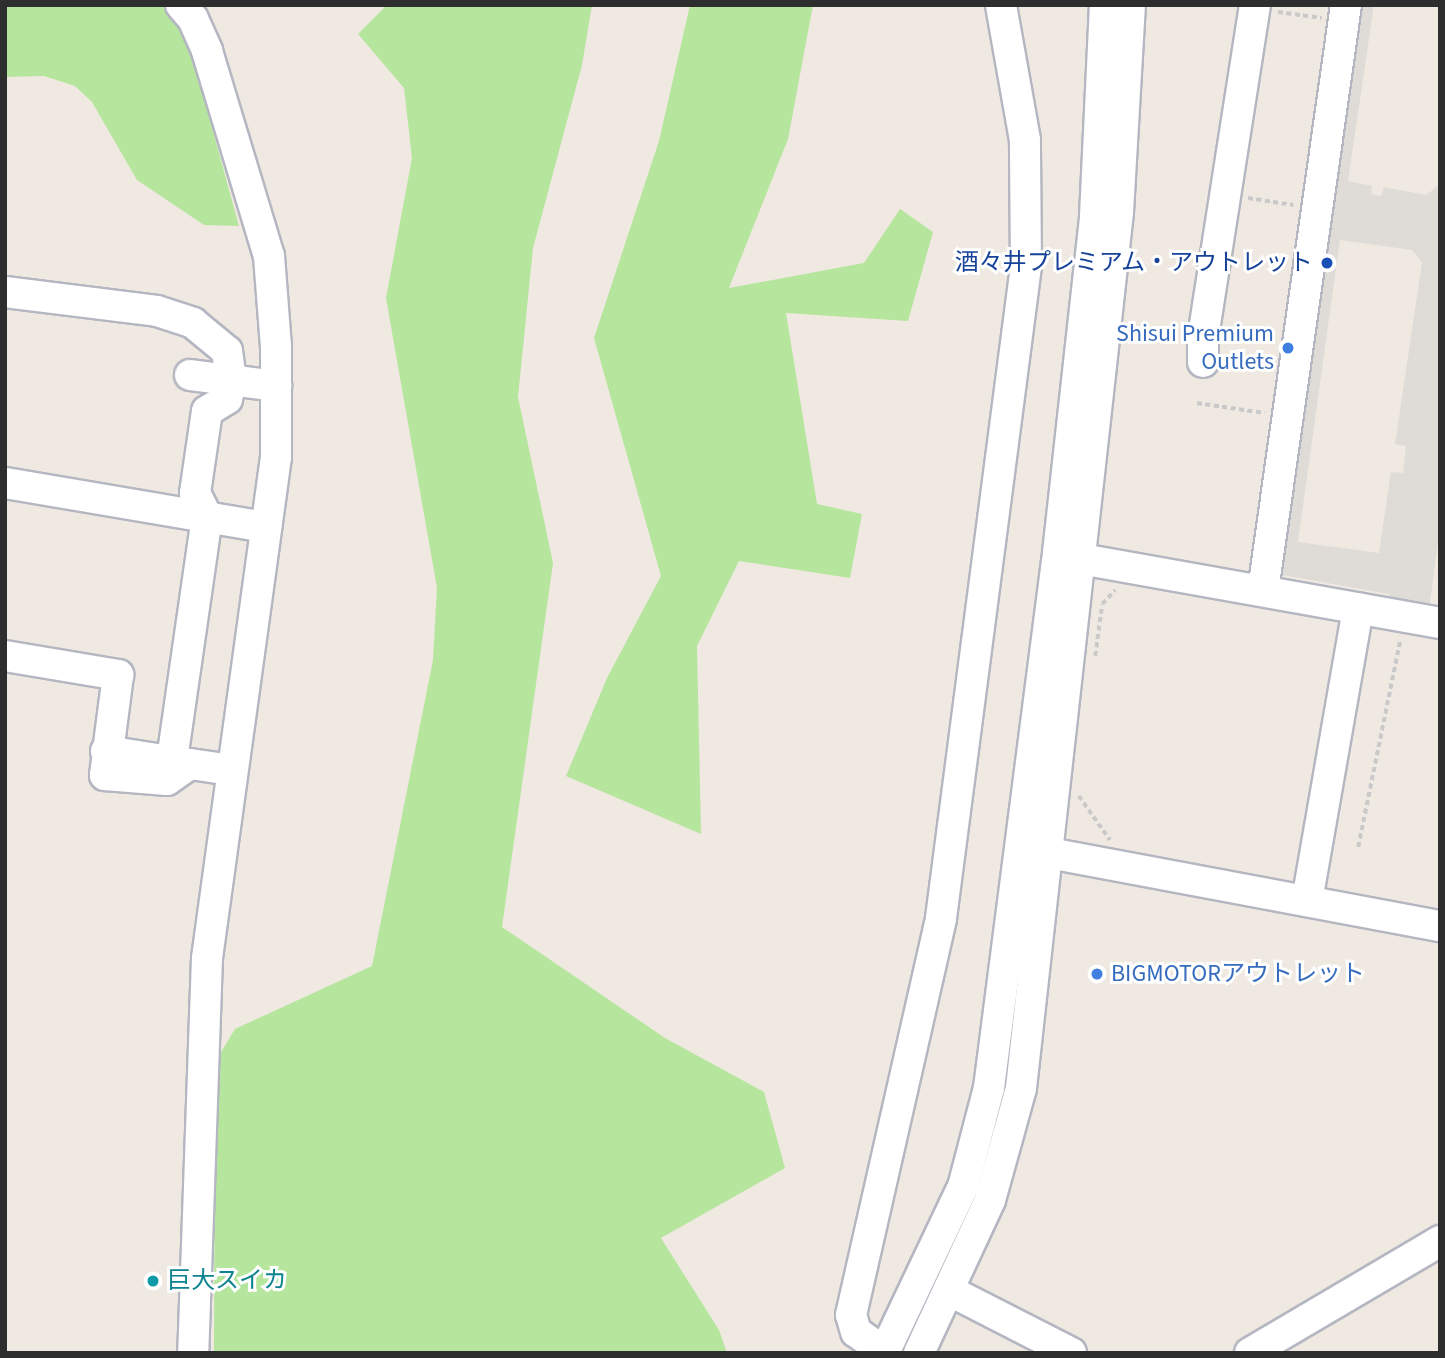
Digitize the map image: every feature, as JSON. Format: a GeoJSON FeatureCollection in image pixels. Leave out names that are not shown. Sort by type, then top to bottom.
{"type":"FeatureCollection","features":[{"type":"Feature","properties":{"kind":"street"},"geometry":{"type":"LineString","coordinates":[[181,5],[193,19],[206,51],[269,256],[274,284],[276,386],[276,457],[207,958],[193,1353]]}},
{"type":"Feature","properties":{"kind":"street"},"geometry":{"type":"LineString","coordinates":[[1002,5],[1026,140],[1025,278],[941,918],[851,1315],[856,1332],[884,1352],[963,1187],[982,1125],[1013,909],[1095,216],[1105,5]]}},
{"type":"Feature","properties":{"kind":"street"},"geometry":{"type":"LineString","coordinates":[[919,1353],[990,1200],[1021,1088],[1118,212],[1130,5]]}},
{"type":"Feature","properties":{"kind":"street"},"geometry":{"type":"LineString","coordinates":[[1203,362],[1255,8]]}},
{"type":"Feature","properties":{"kind":"street"},"geometry":{"type":"LineString","coordinates":[[1263,591],[1339,12]]}},
{"type":"Feature","properties":{"kind":"street"},"geometry":{"type":"LineString","coordinates":[[5,292],[157,312],[193,323],[226,351],[231,380],[226,399],[207,411],[195,493],[207,517],[181,763]]}},
{"type":"Feature","properties":{"kind":"street"},"geometry":{"type":"LineString","coordinates":[[190,375],[276,386]]}},
{"type":"Feature","properties":{"kind":"street"},"geometry":{"type":"LineString","coordinates":[[5,483],[266,527]]}},
{"type":"Feature","properties":{"kind":"street"},"geometry":{"type":"LineString","coordinates":[[1081,559],[1440,624]]}},
{"type":"Feature","properties":{"kind":"street"},"geometry":{"type":"LineString","coordinates":[[1307,901],[1358,608]]}},
{"type":"Feature","properties":{"kind":"street"},"geometry":{"type":"LineString","coordinates":[[5,656],[118,675],[106,751],[231,770]]}},
{"type":"Feature","properties":{"kind":"street"},"geometry":{"type":"LineString","coordinates":[[1022,822],[1049,853],[1440,926]]}},
{"type":"Feature","properties":{"kind":"street"},"geometry":{"type":"LineString","coordinates":[[1013,909],[1029,873],[1049,853]]}},
{"type":"Feature","properties":{"kind":"street"},"geometry":{"type":"LineString","coordinates":[[1250,1353],[1440,1241]]}},
{"type":"Feature","properties":{"kind":"street"},"geometry":{"type":"LineString","coordinates":[[950,1291],[1071,1353]]}},
{"type":"Feature","properties":{"kind":"path"},"geometry":{"type":"LineString","coordinates":[[1255,8],[1339,12]]}},
{"type":"Feature","properties":{"kind":"path"},"geometry":{"type":"LineString","coordinates":[[1226,194],[1303,206]]}},
{"type":"Feature","properties":{"kind":"path"},"geometry":{"type":"LineString","coordinates":[[1197,403],[1272,414]]}},
{"type":"Feature","properties":{"kind":"path"},"geometry":{"type":"LineString","coordinates":[[1094,670],[1104,598],[1125,584]]}},
{"type":"Feature","properties":{"kind":"path"},"geometry":{"type":"LineString","coordinates":[[1358,847],[1394,656],[1403,631]]}},
{"type":"Feature","properties":{"kind":"path"},"geometry":{"type":"LineString","coordinates":[[1079,787],[1080,802],[1101,831],[1121,844]]}},
{"type":"Feature","properties":{"kind":"green space"},"geometry":{"type":"Polygon","coordinates":[[[5,5],[168,5],[194,62],[239,226],[204,225],[137,180],[92,102],[75,86],[44,76],[5,77],[5,5]]]}},
{"type":"Feature","properties":{"kind":"green space"},"geometry":{"type":"Polygon","coordinates":[[[387,5],[592,5],[582,65],[533,248],[518,397],[553,563],[502,927],[665,1038],[764,1092],[785,1168],[661,1238],[719,1330],[727,1353],[214,1353],[215,1062],[235,1029],[372,966],[433,660],[437,588],[386,298],[412,158],[404,88],[358,34],[387,5]]]}},
{"type":"Feature","properties":{"kind":"green space"},"geometry":{"type":"Polygon","coordinates":[[[690,5],[813,5],[788,139],[729,288],[864,263],[900,209],[933,232],[908,321],[786,313],[817,504],[862,514],[850,578],[739,561],[697,646],[701,834],[566,776],[607,678],[661,576],[594,338],[659,141],[690,5]]]}},
{"type":"Feature","properties":{"kind":"shaded area"},"geometry":{"type":"Polygon","coordinates":[[[1357,5],[1374,5],[1348,181],[1372,186],[1371,194],[1381,196],[1384,187],[1426,195],[1438,186],[1440,175],[1440,526],[1429,611],[1387,603],[1389,594],[1282,575],[1283,523],[1357,5]],[[1340,240],[1298,542],[1379,553],[1391,472],[1403,473],[1406,446],[1395,444],[1422,262],[1412,250],[1340,240]]]}},
{"type":"Feature","properties":{"kind":"place","name":"酒々井プレミアム・アウトレット"},"geometry":{"type":"Point","coordinates":[1327,263]}},
{"type":"Feature","properties":{"kind":"place","name":"Shisui Premium Outlets"},"geometry":{"type":"Point","coordinates":[1288,348]}},
{"type":"Feature","properties":{"kind":"place","name":"BIGMOTORアウトレット"},"geometry":{"type":"Point","coordinates":[1097,974]}},
{"type":"Feature","properties":{"kind":"place","name":"巨大スイカ"},"geometry":{"type":"Point","coordinates":[153,1281]}}]}
